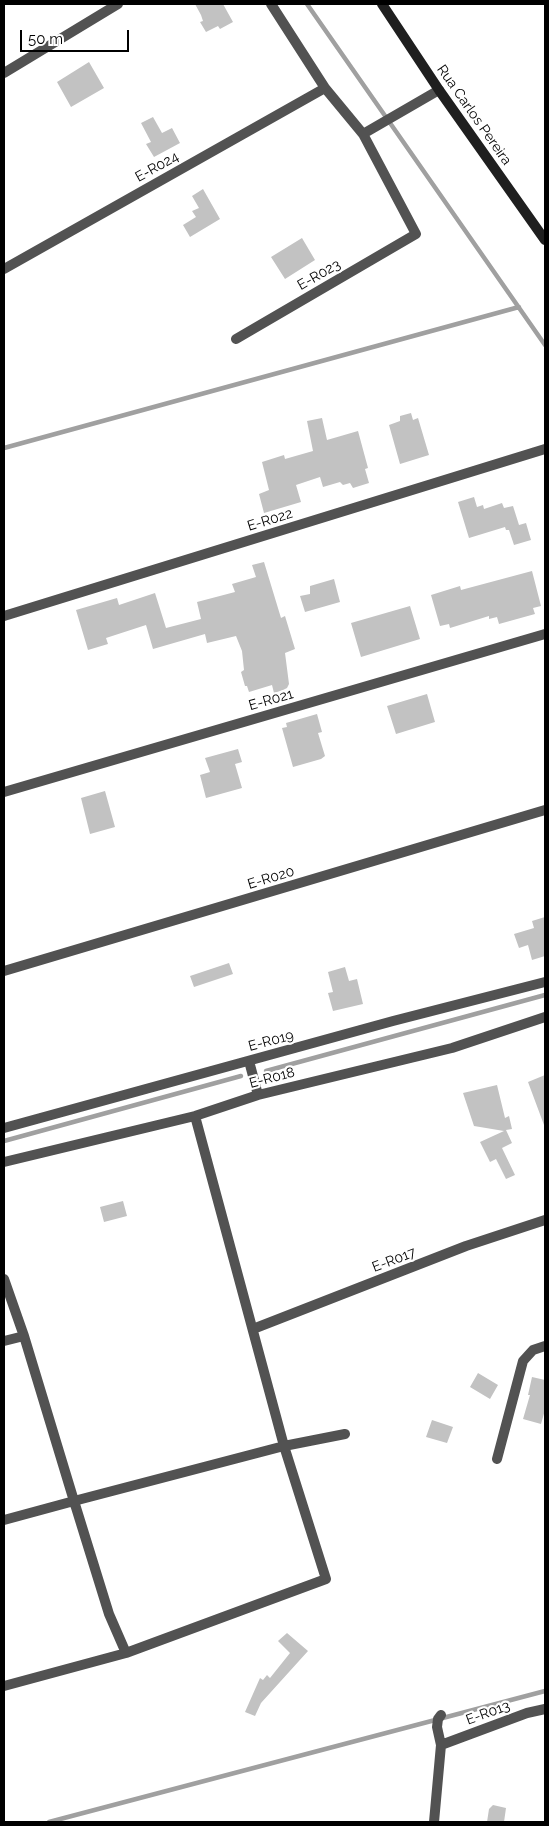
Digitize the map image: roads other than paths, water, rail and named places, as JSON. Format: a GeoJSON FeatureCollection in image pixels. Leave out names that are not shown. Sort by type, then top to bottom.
{"type":"FeatureCollection","features":[{"type":"Feature","properties":{"kind":"street"},"geometry":{"type":"LineString","coordinates":[[4,73],[118,4]]}},
{"type":"Feature","properties":{"kind":"street"},"geometry":{"type":"LineString","coordinates":[[271,4],[324,88],[363,134],[439,90]]}},
{"type":"Feature","properties":{"kind":"street","name":"Rua Carlos Pereira"},"geometry":{"type":"LineString","coordinates":[[382,4],[439,90],[545,240]]}},
{"type":"Feature","properties":{"kind":"street","name":"E-R024"},"geometry":{"type":"LineString","coordinates":[[4,269],[324,88]]}},
{"type":"Feature","properties":{"kind":"street","name":"E-R023"},"geometry":{"type":"LineString","coordinates":[[236,339],[416,234],[363,134]]}},
{"type":"Feature","properties":{"kind":"street","name":"E-R022"},"geometry":{"type":"LineString","coordinates":[[4,616],[545,449]]}},
{"type":"Feature","properties":{"kind":"street","name":"E-R021"},"geometry":{"type":"LineString","coordinates":[[4,792],[545,634]]}},
{"type":"Feature","properties":{"kind":"street","name":"E-R020"},"geometry":{"type":"LineString","coordinates":[[4,972],[545,810]]}},
{"type":"Feature","properties":{"kind":"street","name":"E-R019"},"geometry":{"type":"LineString","coordinates":[[4,1128],[545,982]]}},
{"type":"Feature","properties":{"kind":"street","name":"E-R018"},"geometry":{"type":"LineString","coordinates":[[4,1162],[195,1116],[258,1095],[452,1048],[545,1017]]}},
{"type":"Feature","properties":{"kind":"street"},"geometry":{"type":"LineString","coordinates":[[249,1061],[258,1095]]}},
{"type":"Feature","properties":{"kind":"street"},"geometry":{"type":"LineString","coordinates":[[4,1686],[126,1653],[326,1579],[284,1446],[195,1116]]}},
{"type":"Feature","properties":{"kind":"street","name":"E-R017"},"geometry":{"type":"LineString","coordinates":[[253,1329],[466,1246],[545,1220]]}},
{"type":"Feature","properties":{"kind":"street"},"geometry":{"type":"LineString","coordinates":[[4,1278],[24,1336],[110,1614],[126,1653]]}},
{"type":"Feature","properties":{"kind":"street"},"geometry":{"type":"LineString","coordinates":[[4,1341],[24,1336]]}},
{"type":"Feature","properties":{"kind":"street"},"geometry":{"type":"LineString","coordinates":[[497,1459],[523,1361],[533,1350],[545,1346]]}},
{"type":"Feature","properties":{"kind":"street"},"geometry":{"type":"LineString","coordinates":[[4,1520],[284,1446],[345,1434]]}},
{"type":"Feature","properties":{"kind":"street","name":"E-R013"},"geometry":{"type":"LineString","coordinates":[[441,1745],[527,1713],[545,1709]]}},
{"type":"Feature","properties":{"kind":"street"},"geometry":{"type":"LineString","coordinates":[[434,1822],[441,1745],[437,1727],[438,1719],[441,1715]]}},
{"type":"Feature","properties":{"kind":"waterway"},"geometry":{"type":"LineString","coordinates":[[307,4],[545,345]]}},
{"type":"Feature","properties":{"kind":"waterway"},"geometry":{"type":"LineString","coordinates":[[4,448],[519,307]]}},
{"type":"Feature","properties":{"kind":"waterway"},"geometry":{"type":"LineString","coordinates":[[266,1071],[545,995]]}},
{"type":"Feature","properties":{"kind":"waterway"},"geometry":{"type":"LineString","coordinates":[[4,1141],[241,1076]]}},
{"type":"Feature","properties":{"kind":"waterway"},"geometry":{"type":"LineString","coordinates":[[49,1822],[545,1691]]}}]}
